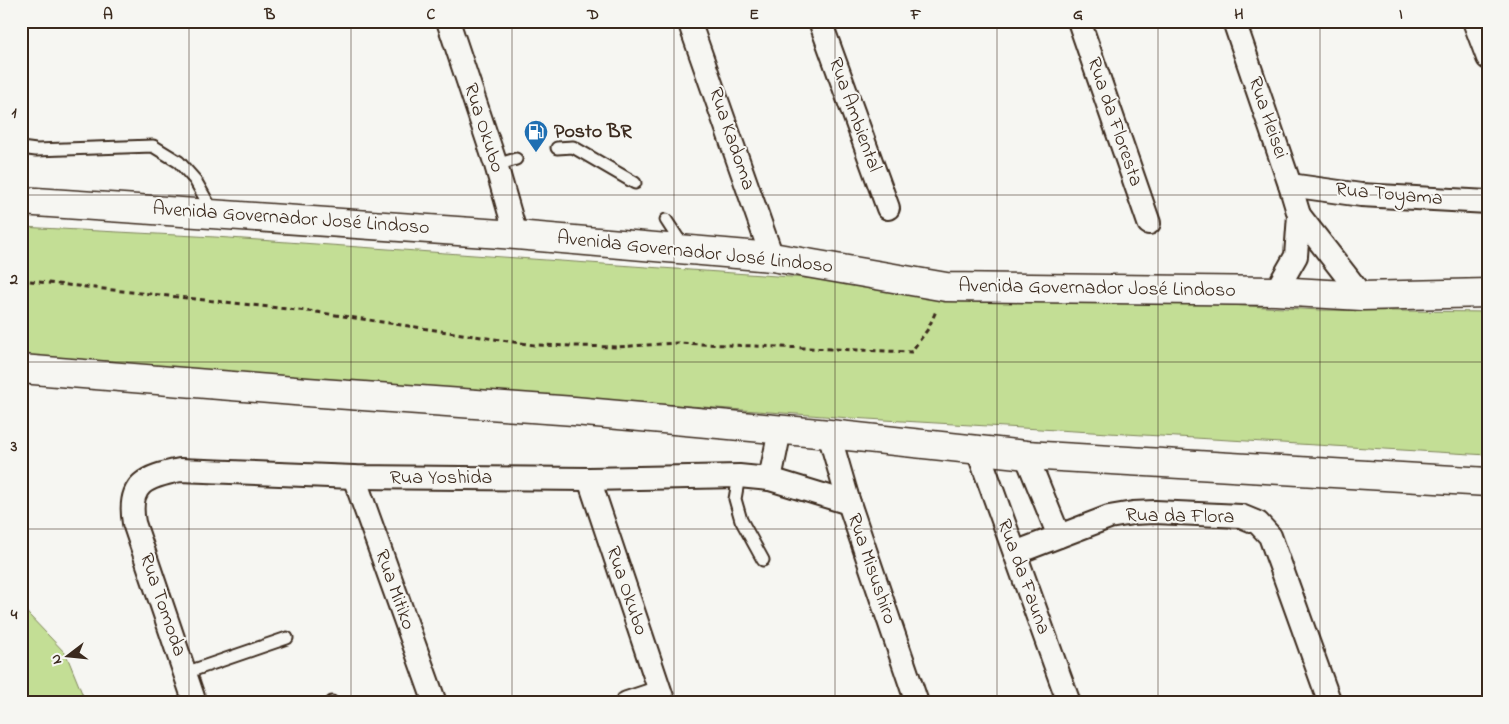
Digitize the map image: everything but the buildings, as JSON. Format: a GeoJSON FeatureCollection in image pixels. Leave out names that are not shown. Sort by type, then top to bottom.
{"type":"FeatureCollection","features":[{"type":"Feature","properties":{"kind":"main road","name":"Avenida Governador José Lindoso"},"geometry":{"type":"LineString","coordinates":[[21,201],[516,235],[772,258],[946,287],[1276,292],[1362,296],[1488,293]]}},
{"type":"Feature","properties":{"kind":"main road"},"geometry":{"type":"LineString","coordinates":[[21,369],[308,392],[574,410],[1026,455],[1488,482]]}},
{"type":"Feature","properties":{"kind":"street","name":"Rua Okubo"},"geometry":{"type":"LineString","coordinates":[[448,21],[506,162],[516,235]]}},
{"type":"Feature","properties":{"kind":"street","name":"Rua Kadoma"},"geometry":{"type":"LineString","coordinates":[[689,21],[772,258]]}},
{"type":"Feature","properties":{"kind":"street","name":"Rua Ambiental"},"geometry":{"type":"LineString","coordinates":[[820,21],[888,208]]}},
{"type":"Feature","properties":{"kind":"street","name":"Rua da Floresta"},"geometry":{"type":"LineString","coordinates":[[1079,21],[1149,223]]}},
{"type":"Feature","properties":{"kind":"street","name":"Rua Heisei"},"geometry":{"type":"LineString","coordinates":[[1234,21],[1290,184],[1298,215],[1296,256],[1276,292]]}},
{"type":"Feature","properties":{"kind":"street"},"geometry":{"type":"LineString","coordinates":[[1474,21],[1488,58]]}},
{"type":"Feature","properties":{"kind":"street","name":"Rua Toyama"},"geometry":{"type":"LineString","coordinates":[[1290,184],[1361,194],[1488,202]]}},
{"type":"Feature","properties":{"kind":"street","name":"Rua Heisei"},"geometry":{"type":"LineString","coordinates":[[1298,215],[1362,296]]}},
{"type":"Feature","properties":{"kind":"street"},"geometry":{"type":"LineString","coordinates":[[770,479],[780,430]]}},
{"type":"Feature","properties":{"kind":"street","name":"Rua Misushiro"},"geometry":{"type":"LineString","coordinates":[[829,434],[848,503],[917,703]]}},
{"type":"Feature","properties":{"kind":"street","name":"Rua da Fauna"},"geometry":{"type":"LineString","coordinates":[[978,451],[1069,703]]}},
{"type":"Feature","properties":{"kind":"street"},"geometry":{"type":"LineString","coordinates":[[1026,455],[1059,536]]}},
{"type":"Feature","properties":{"kind":"street","name":"Rua Yoshida"},"geometry":{"type":"LineString","coordinates":[[131,507],[135,492],[144,481],[156,475],[180,470],[354,477],[588,479],[739,476],[770,479],[848,503]]}},
{"type":"Feature","properties":{"kind":"street","name":"Rua Mitiko"},"geometry":{"type":"LineString","coordinates":[[354,477],[435,703]]}},
{"type":"Feature","properties":{"kind":"street","name":"Rua Okubo"},"geometry":{"type":"LineString","coordinates":[[588,479],[662,697]]}},
{"type":"Feature","properties":{"kind":"street","name":"Rua Tomoda"},"geometry":{"type":"LineString","coordinates":[[131,507],[134,523],[196,703]]}},
{"type":"Feature","properties":{"kind":"street","name":"Rua da Flora"},"geometry":{"type":"LineString","coordinates":[[1015,553],[1109,517],[1133,513],[1155,512],[1241,516],[1258,523],[1270,536],[1330,703]]}},
{"type":"Feature","properties":{"kind":"street"},"geometry":{"type":"LineString","coordinates":[[627,703],[662,697]]}},
{"type":"Feature","properties":{"kind":"lane"},"geometry":{"type":"LineString","coordinates":[[21,148],[36,150],[153,146],[179,162],[195,180],[214,214]]}},
{"type":"Feature","properties":{"kind":"lane"},"geometry":{"type":"LineString","coordinates":[[557,148],[573,147],[635,183]]}},
{"type":"Feature","properties":{"kind":"lane"},"geometry":{"type":"LineString","coordinates":[[666,220],[685,250]]}},
{"type":"Feature","properties":{"kind":"lane"},"geometry":{"type":"LineString","coordinates":[[739,476],[735,499],[741,520],[763,560]]}},
{"type":"Feature","properties":{"kind":"lane"},"geometry":{"type":"LineString","coordinates":[[185,673],[287,638]]}},
{"type":"Feature","properties":{"kind":"path"},"geometry":{"type":"LineString","coordinates":[[21,280],[316,312],[534,345],[617,346],[676,343],[911,352],[928,329],[946,287]]}},
{"type":"Feature","properties":{"kind":"green space"},"geometry":{"type":"Polygon","coordinates":[[[21,227],[215,237],[1229,305],[1320,310],[1488,312],[1488,455],[850,418],[21,356],[21,227]]]}},
{"type":"Feature","properties":{"kind":"green space"},"geometry":{"type":"Polygon","coordinates":[[[21,605],[66,654],[86,703],[21,703],[21,605]]]}},
{"type":"Feature","properties":{"kind":"place","name":"Posto BR"},"geometry":{"type":"Point","coordinates":[536,153]}}]}
